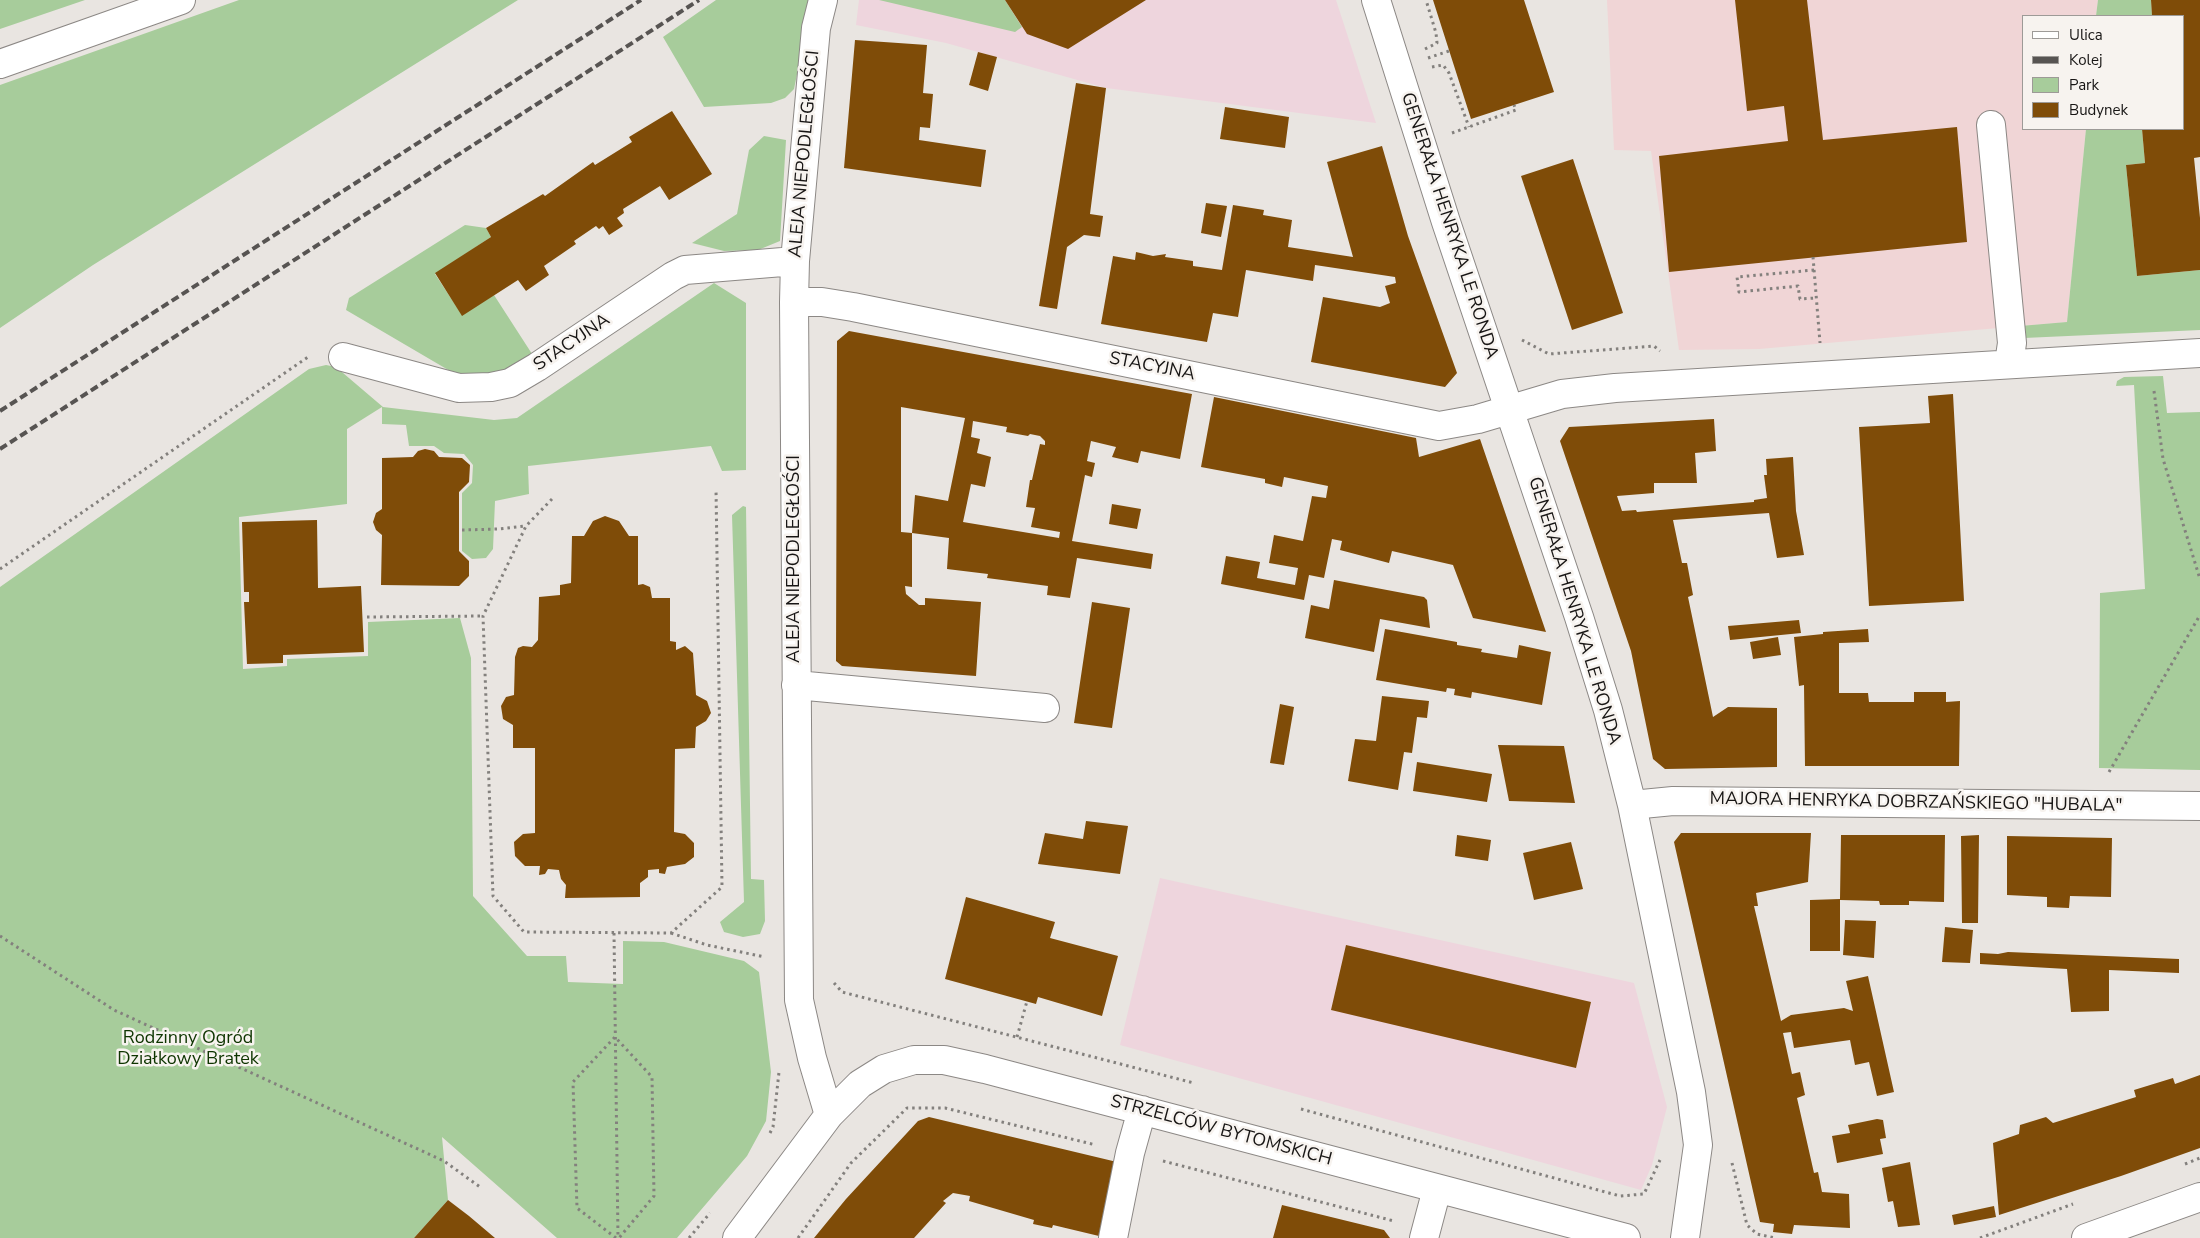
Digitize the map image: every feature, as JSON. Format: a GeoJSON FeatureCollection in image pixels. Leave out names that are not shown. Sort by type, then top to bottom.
{"type":"FeatureCollection","features":[{"type":"Feature","properties":{"kind":"street"},"geometry":{"type":"LineString","coordinates":[[0,64],[181,0]]}},
{"type":"Feature","properties":{"kind":"street","name":"ALEJA NIEPODLEGŁOŚCI"},"geometry":{"type":"LineString","coordinates":[[824,0],[816,28],[795,261],[794,302],[798,960],[800,1000],[812,1058],[829,1115]]}},
{"type":"Feature","properties":{"kind":"street","name":"GENERAŁA HENRYKA LE RONDA"},"geometry":{"type":"LineString","coordinates":[[1376,0],[1446,222],[1579,617],[1608,710],[1632,804],[1691,1092],[1698,1145],[1685,1238]]}},
{"type":"Feature","properties":{"kind":"street"},"geometry":{"type":"LineString","coordinates":[[1991,125],[2012,343],[2009,363]]}},
{"type":"Feature","properties":{"kind":"street","name":"STACYJNA"},"geometry":{"type":"LineString","coordinates":[[343,356],[460,388],[491,388],[510,383],[537,367],[673,276],[685,270],[795,261]]}},
{"type":"Feature","properties":{"kind":"street","name":"STACYJNA"},"geometry":{"type":"LineString","coordinates":[[794,302],[822,302],[853,307],[1438,426],[1478,420],[1562,394],[1615,388],[2200,352]]}},
{"type":"Feature","properties":{"kind":"street"},"geometry":{"type":"LineString","coordinates":[[796,685],[1045,708]]}},
{"type":"Feature","properties":{"kind":"street","name":"MAJORA HENRYKA DOBRZAŃSKIEGO \"HUBALA\""},"geometry":{"type":"LineString","coordinates":[[1632,804],[1676,801],[2200,806]]}},
{"type":"Feature","properties":{"kind":"street","name":"STRZELCÓW BYTOMSKICH"},"geometry":{"type":"LineString","coordinates":[[737,1238],[829,1115],[860,1084],[884,1069],[914,1060],[944,1060],[985,1068],[1626,1238]]}},
{"type":"Feature","properties":{"kind":"street"},"geometry":{"type":"LineString","coordinates":[[1113,1238],[1130,1153],[1142,1110]]}},
{"type":"Feature","properties":{"kind":"street"},"geometry":{"type":"LineString","coordinates":[[1424,1238],[1438,1188]]}},
{"type":"Feature","properties":{"kind":"street"},"geometry":{"type":"LineString","coordinates":[[2086,1238],[2200,1198]]}},
{"type":"Feature","properties":{"kind":"path"},"geometry":{"type":"LineString","coordinates":[[1424,49],[1437,43],[1436,33],[1426,0]]}},
{"type":"Feature","properties":{"kind":"path"},"geometry":{"type":"LineString","coordinates":[[1428,58],[1449,51]]}},
{"type":"Feature","properties":{"kind":"path"},"geometry":{"type":"LineString","coordinates":[[1430,67],[1442,64],[1449,73],[1469,127]]}},
{"type":"Feature","properties":{"kind":"path"},"geometry":{"type":"LineString","coordinates":[[1452,133],[1516,110],[1514,105]]}},
{"type":"Feature","properties":{"kind":"path"},"geometry":{"type":"LineString","coordinates":[[1813,257],[1814,270],[1816,298],[1800,299],[1798,286],[1739,292],[1737,277],[1814,270]]}},
{"type":"Feature","properties":{"kind":"path"},"geometry":{"type":"LineString","coordinates":[[1520,338],[1523,348]]}},
{"type":"Feature","properties":{"kind":"path"},"geometry":{"type":"LineString","coordinates":[[0,569],[300,361],[309,356],[323,354],[343,356]]}},
{"type":"Feature","properties":{"kind":"path"},"geometry":{"type":"LineString","coordinates":[[2148,356],[2153,377],[2162,459],[2200,579]]}},
{"type":"Feature","properties":{"kind":"path"},"geometry":{"type":"LineString","coordinates":[[671,933],[722,887],[716,489]]}},
{"type":"Feature","properties":{"kind":"path"},"geometry":{"type":"LineString","coordinates":[[552,499],[526,526],[483,616],[493,896],[524,932],[671,933],[707,945],[773,958],[824,960],[827,974],[842,992],[1194,1083]]}},
{"type":"Feature","properties":{"kind":"path"},"geometry":{"type":"LineString","coordinates":[[462,530],[473,531],[526,526]]}},
{"type":"Feature","properties":{"kind":"path"},"geometry":{"type":"LineString","coordinates":[[2105,779],[2200,615]]}},
{"type":"Feature","properties":{"kind":"path"},"geometry":{"type":"LineString","coordinates":[[367,618],[483,616]]}},
{"type":"Feature","properties":{"kind":"path"},"geometry":{"type":"LineString","coordinates":[[614,933],[618,1238]]}},
{"type":"Feature","properties":{"kind":"path"},"geometry":{"type":"LineString","coordinates":[[0,936],[114,1010],[444,1161],[480,1187]]}},
{"type":"Feature","properties":{"kind":"path"},"geometry":{"type":"LineString","coordinates":[[1017,1037],[1026,1001]]}},
{"type":"Feature","properties":{"kind":"path"},"geometry":{"type":"LineString","coordinates":[[615,1037],[652,1077],[654,1196],[618,1238]]}},
{"type":"Feature","properties":{"kind":"path"},"geometry":{"type":"LineString","coordinates":[[615,1037],[572,1082],[577,1208],[618,1238]]}},
{"type":"Feature","properties":{"kind":"path"},"geometry":{"type":"LineString","coordinates":[[769,1135],[773,1127],[778,1066]]}},
{"type":"Feature","properties":{"kind":"path"},"geometry":{"type":"LineString","coordinates":[[1301,1109],[1620,1196],[1644,1194],[1664,1152]]}},
{"type":"Feature","properties":{"kind":"path"},"geometry":{"type":"LineString","coordinates":[[689,1238],[713,1210]]}},
{"type":"Feature","properties":{"kind":"shaded area"},"geometry":{"type":"Polygon","coordinates":[[[859,0],[1336,0],[1376,123],[1106,88],[946,43],[856,25],[859,0]]]}},
{"type":"Feature","properties":{"kind":"shaded area"},"geometry":{"type":"Polygon","coordinates":[[[1607,0],[2098,0],[2096,15],[2022,15],[2022,130],[2086,130],[2067,322],[1759,349],[1679,350],[1651,151],[1614,150],[1607,0]]]}},
{"type":"Feature","properties":{"kind":"shaded area"},"geometry":{"type":"Polygon","coordinates":[[[1160,878],[1634,983],[1667,1107],[1652,1165],[1641,1190],[1120,1045],[1160,878]]]}},
{"type":"Feature","properties":{"kind":"green space"},"geometry":{"type":"Polygon","coordinates":[[[0,0],[85,0],[0,29],[0,0]]]}},
{"type":"Feature","properties":{"kind":"green space"},"geometry":{"type":"Polygon","coordinates":[[[239,0],[518,0],[93,265],[0,328],[0,85],[239,0]]]}},
{"type":"Feature","properties":{"kind":"green space"},"geometry":{"type":"Polygon","coordinates":[[[716,0],[812,0],[794,89],[785,98],[771,103],[704,107],[663,37],[716,0]]]}},
{"type":"Feature","properties":{"kind":"green space"},"geometry":{"type":"Polygon","coordinates":[[[879,0],[1005,0],[1022,27],[1015,32],[879,0]]]}},
{"type":"Feature","properties":{"kind":"green space"},"geometry":{"type":"Polygon","coordinates":[[[2098,0],[2151,0],[2152,15],[2096,15],[2098,0]]]}},
{"type":"Feature","properties":{"kind":"green space"},"geometry":{"type":"Polygon","coordinates":[[[2086,130],[2142,130],[2145,163],[2126,165],[2137,276],[2200,270],[2200,330],[2024,338],[2020,326],[2067,322],[2086,130]]]}},
{"type":"Feature","properties":{"kind":"green space"},"geometry":{"type":"Polygon","coordinates":[[[764,136],[786,140],[780,241],[758,250],[724,251],[692,243],[737,214],[749,150],[764,136]]]}},
{"type":"Feature","properties":{"kind":"green space"},"geometry":{"type":"Polygon","coordinates":[[[465,225],[486,228],[491,237],[435,274],[462,315],[494,295],[534,357],[503,376],[470,376],[450,371],[346,310],[349,298],[465,225]]]}},
{"type":"Feature","properties":{"kind":"green space","name":"Rodzinny Ogród Działkowy Bratek"},"geometry":{"type":"Polygon","coordinates":[[[714,283],[746,303],[746,470],[722,471],[711,446],[528,466],[529,494],[495,501],[493,549],[486,558],[472,559],[462,551],[462,493],[472,483],[473,465],[464,454],[444,453],[434,446],[409,446],[406,425],[382,424],[382,407],[347,429],[347,504],[239,517],[243,669],[287,666],[287,659],[368,656],[368,622],[460,618],[471,658],[473,896],[527,956],[566,956],[568,982],[623,984],[623,941],[664,942],[744,961],[759,972],[771,1072],[766,1121],[747,1156],[677,1238],[557,1238],[442,1137],[448,1200],[414,1238],[0,1238],[0,587],[309,369],[326,365],[336,367],[383,407],[494,420],[517,418],[714,283]]]}},
{"type":"Feature","properties":{"kind":"green space"},"geometry":{"type":"Polygon","coordinates":[[[2163,376],[2167,413],[2200,412],[2200,770],[2099,768],[2100,593],[2145,589],[2134,385],[2116,386],[2117,381],[2124,377],[2163,376]]]}},
{"type":"Feature","properties":{"kind":"green space"},"geometry":{"type":"Polygon","coordinates":[[[743,506],[746,507],[751,879],[764,880],[765,921],[760,934],[743,937],[724,932],[720,922],[744,902],[732,515],[743,506]]]}},
{"type":"Feature","properties":{"kind":"building"},"geometry":{"type":"Polygon","coordinates":[[[1005,0],[1146,0],[1068,49],[1027,34],[1005,0]]]}},
{"type":"Feature","properties":{"kind":"building"},"geometry":{"type":"Polygon","coordinates":[[[1433,0],[1524,0],[1554,92],[1471,119],[1433,0]]]}},
{"type":"Feature","properties":{"kind":"building"},"geometry":{"type":"Polygon","coordinates":[[[1735,0],[1807,0],[1823,140],[1957,127],[1967,242],[1669,272],[1659,156],[1788,141],[1784,106],[1747,111],[1735,0]]]}},
{"type":"Feature","properties":{"kind":"building"},"geometry":{"type":"Polygon","coordinates":[[[2151,0],[2200,0],[2200,157],[2194,158],[2200,218],[2200,270],[2137,276],[2126,165],[2145,163],[2142,130],[2185,130],[2185,15],[2152,15],[2151,0]]]}},
{"type":"Feature","properties":{"kind":"building"},"geometry":{"type":"Polygon","coordinates":[[[855,40],[927,45],[923,93],[933,94],[930,128],[920,127],[919,140],[986,150],[981,187],[844,168],[855,40]]]}},
{"type":"Feature","properties":{"kind":"building"},"geometry":{"type":"Polygon","coordinates":[[[978,52],[997,57],[988,91],[969,85],[978,52]]]}},
{"type":"Feature","properties":{"kind":"building"},"geometry":{"type":"Polygon","coordinates":[[[1076,83],[1106,88],[1090,214],[1103,216],[1100,237],[1084,235],[1067,247],[1057,309],[1039,306],[1076,83]]]}},
{"type":"Feature","properties":{"kind":"building"},"geometry":{"type":"Polygon","coordinates":[[[1225,107],[1289,117],[1285,148],[1220,139],[1225,107]]]}},
{"type":"Feature","properties":{"kind":"building"},"geometry":{"type":"Polygon","coordinates":[[[672,111],[712,174],[669,200],[660,186],[623,209],[624,213],[617,218],[623,226],[609,235],[603,226],[599,229],[596,226],[574,241],[576,244],[544,266],[549,275],[526,291],[518,280],[462,316],[435,273],[491,237],[486,228],[543,194],[545,196],[593,162],[595,165],[632,142],[629,137],[672,111]]]}},
{"type":"Feature","properties":{"kind":"building"},"geometry":{"type":"Polygon","coordinates":[[[1382,146],[1408,236],[1457,373],[1445,387],[1311,362],[1323,297],[1380,307],[1390,303],[1385,286],[1396,283],[1395,277],[1315,265],[1313,281],[1246,270],[1238,317],[1213,313],[1207,342],[1101,324],[1113,256],[1135,260],[1136,252],[1153,256],[1166,254],[1165,257],[1193,261],[1193,266],[1222,270],[1233,205],[1264,210],[1263,215],[1292,220],[1288,247],[1353,257],[1327,162],[1382,146]]]}},
{"type":"Feature","properties":{"kind":"building"},"geometry":{"type":"Polygon","coordinates":[[[1573,159],[1623,313],[1572,330],[1521,176],[1573,159]]]}},
{"type":"Feature","properties":{"kind":"building"},"geometry":{"type":"Polygon","coordinates":[[[1206,203],[1227,206],[1221,237],[1201,233],[1206,203]]]}},
{"type":"Feature","properties":{"kind":"building"},"geometry":{"type":"Polygon","coordinates":[[[849,331],[1192,394],[1180,459],[1141,451],[1138,463],[1112,457],[1116,447],[1091,441],[1087,461],[1095,463],[1092,477],[1085,475],[1072,541],[1153,554],[1151,569],[1077,558],[1070,598],[1047,595],[1048,586],[987,578],[988,574],[947,569],[949,538],[912,533],[912,587],[905,586],[906,594],[919,605],[925,605],[925,598],[981,602],[976,676],[842,666],[836,661],[837,341],[849,331]],[[901,407],[901,532],[912,533],[915,495],[948,501],[965,418],[901,407]],[[973,421],[971,437],[980,439],[977,453],[991,457],[985,487],[971,484],[963,522],[1059,538],[1060,532],[1031,527],[1035,508],[1026,507],[1030,480],[1032,480],[1040,444],[1045,445],[1045,441],[1040,436],[1006,432],[1007,427],[973,421]]]}},
{"type":"Feature","properties":{"kind":"building"},"geometry":{"type":"Polygon","coordinates":[[[1953,394],[1964,601],[1869,606],[1859,427],[1930,423],[1928,396],[1953,394]]]}},
{"type":"Feature","properties":{"kind":"building"},"geometry":{"type":"Polygon","coordinates":[[[1214,397],[1416,438],[1419,457],[1480,439],[1546,632],[1473,618],[1453,565],[1392,551],[1389,563],[1340,550],[1342,541],[1332,539],[1324,578],[1309,575],[1304,600],[1221,584],[1226,556],[1260,562],[1257,578],[1295,585],[1298,568],[1269,563],[1274,535],[1303,541],[1312,496],[1326,498],[1328,486],[1284,477],[1282,487],[1265,483],[1265,479],[1201,467],[1214,397]]]}},
{"type":"Feature","properties":{"kind":"building"},"geometry":{"type":"Polygon","coordinates":[[[1714,419],[1716,451],[1695,453],[1697,483],[1654,483],[1654,493],[1617,496],[1622,511],[1636,510],[1637,512],[1754,502],[1754,500],[1767,498],[1764,475],[1767,475],[1766,459],[1793,457],[1796,511],[1804,555],[1777,558],[1769,513],[1673,520],[1682,563],[1687,563],[1693,595],[1688,597],[1713,717],[1728,707],[1777,708],[1777,767],[1665,769],[1653,759],[1631,651],[1560,441],[1569,427],[1714,419]]]}},
{"type":"Feature","properties":{"kind":"building"},"geometry":{"type":"Polygon","coordinates":[[[425,449],[434,451],[439,457],[462,458],[470,465],[469,482],[459,492],[459,551],[469,561],[469,576],[459,586],[381,585],[382,535],[376,530],[373,522],[376,513],[382,509],[382,458],[413,457],[418,451],[425,449]]]}},
{"type":"Feature","properties":{"kind":"building"},"geometry":{"type":"Polygon","coordinates":[[[1112,504],[1141,509],[1137,529],[1109,524],[1112,504]]]}},
{"type":"Feature","properties":{"kind":"building"},"geometry":{"type":"Polygon","coordinates":[[[605,516],[619,521],[629,536],[638,536],[638,585],[643,584],[650,587],[652,598],[670,598],[670,641],[676,642],[676,650],[685,646],[693,653],[696,695],[707,701],[711,713],[706,721],[696,727],[695,748],[675,749],[674,832],[685,834],[694,843],[694,857],[685,864],[667,867],[665,874],[659,873],[659,869],[648,870],[648,877],[640,883],[640,897],[565,898],[566,885],[561,879],[559,870],[548,869],[545,874],[539,875],[540,866],[525,866],[515,856],[514,842],[523,834],[535,833],[535,748],[513,748],[513,725],[503,719],[501,706],[506,697],[514,695],[515,657],[518,648],[523,646],[532,647],[538,640],[539,597],[560,595],[560,585],[571,583],[572,536],[584,536],[593,521],[605,516]]]}},
{"type":"Feature","properties":{"kind":"building"},"geometry":{"type":"Polygon","coordinates":[[[317,520],[318,588],[361,586],[364,652],[283,655],[283,663],[247,664],[244,602],[249,602],[249,592],[244,592],[242,522],[317,520]]]}},
{"type":"Feature","properties":{"kind":"building"},"geometry":{"type":"Polygon","coordinates":[[[1334,580],[1424,597],[1427,600],[1430,628],[1380,619],[1374,652],[1305,638],[1311,605],[1329,609],[1334,580]]]}},
{"type":"Feature","properties":{"kind":"building"},"geometry":{"type":"Polygon","coordinates":[[[1092,602],[1130,608],[1112,728],[1074,723],[1092,602]]]}},
{"type":"Feature","properties":{"kind":"building"},"geometry":{"type":"Polygon","coordinates":[[[1799,620],[1801,633],[1730,640],[1728,626],[1799,620]]]}},
{"type":"Feature","properties":{"kind":"building"},"geometry":{"type":"Polygon","coordinates":[[[1385,629],[1457,642],[1457,645],[1482,649],[1481,652],[1517,658],[1519,645],[1551,652],[1542,705],[1472,692],[1471,698],[1454,695],[1455,689],[1447,688],[1446,692],[1376,680],[1385,629]]]}},
{"type":"Feature","properties":{"kind":"building"},"geometry":{"type":"Polygon","coordinates":[[[1868,629],[1869,642],[1839,643],[1839,693],[1868,693],[1869,702],[1914,702],[1914,692],[1946,692],[1946,702],[1960,701],[1959,766],[1805,766],[1804,685],[1799,686],[1794,637],[1823,634],[1823,632],[1868,629]]]}},
{"type":"Feature","properties":{"kind":"building"},"geometry":{"type":"Polygon","coordinates":[[[1778,637],[1781,655],[1753,659],[1750,642],[1778,637]]]}},
{"type":"Feature","properties":{"kind":"building"},"geometry":{"type":"Polygon","coordinates":[[[1382,696],[1429,701],[1427,718],[1417,717],[1412,753],[1404,752],[1398,790],[1348,781],[1355,739],[1376,741],[1382,696]]]}},
{"type":"Feature","properties":{"kind":"building"},"geometry":{"type":"Polygon","coordinates":[[[1280,704],[1294,707],[1284,765],[1270,763],[1280,704]]]}},
{"type":"Feature","properties":{"kind":"building"},"geometry":{"type":"Polygon","coordinates":[[[1498,745],[1564,746],[1575,803],[1509,801],[1498,745]]]}},
{"type":"Feature","properties":{"kind":"building"},"geometry":{"type":"Polygon","coordinates":[[[1417,762],[1492,774],[1487,802],[1413,791],[1417,762]]]}},
{"type":"Feature","properties":{"kind":"building"},"geometry":{"type":"Polygon","coordinates":[[[1086,821],[1128,826],[1120,874],[1038,864],[1045,833],[1083,839],[1086,821]]]}},
{"type":"Feature","properties":{"kind":"building"},"geometry":{"type":"Polygon","coordinates":[[[1681,833],[1811,833],[1808,882],[1756,893],[1758,906],[1754,906],[1781,1021],[1791,1015],[1844,1008],[1853,1011],[1846,981],[1868,976],[1894,1092],[1877,1096],[1869,1062],[1855,1065],[1850,1040],[1794,1048],[1791,1032],[1783,1033],[1792,1074],[1800,1072],[1805,1095],[1797,1098],[1814,1173],[1818,1172],[1822,1192],[1849,1194],[1850,1228],[1794,1225],[1792,1234],[1773,1232],[1774,1224],[1760,1222],[1674,842],[1681,833]]]}},
{"type":"Feature","properties":{"kind":"building"},"geometry":{"type":"Polygon","coordinates":[[[1457,835],[1491,840],[1488,861],[1455,856],[1457,835]]]}},
{"type":"Feature","properties":{"kind":"building"},"geometry":{"type":"Polygon","coordinates":[[[1841,835],[1945,835],[1944,902],[1909,901],[1909,905],[1880,905],[1879,901],[1840,900],[1840,951],[1810,951],[1810,900],[1840,899],[1841,835]]]}},
{"type":"Feature","properties":{"kind":"building"},"geometry":{"type":"Polygon","coordinates":[[[1979,835],[1978,923],[1962,923],[1961,836],[1979,835]]]}},
{"type":"Feature","properties":{"kind":"building"},"geometry":{"type":"Polygon","coordinates":[[[2007,836],[2112,838],[2111,897],[2070,896],[2069,908],[2047,907],[2047,897],[2007,895],[2007,836]]]}},
{"type":"Feature","properties":{"kind":"building"},"geometry":{"type":"Polygon","coordinates":[[[1571,842],[1583,889],[1534,900],[1523,853],[1571,842]]]}},
{"type":"Feature","properties":{"kind":"building"},"geometry":{"type":"Polygon","coordinates":[[[966,897],[1055,922],[1050,938],[1118,956],[1102,1016],[1038,997],[1036,1004],[945,979],[966,897]]]}},
{"type":"Feature","properties":{"kind":"building"},"geometry":{"type":"Polygon","coordinates":[[[1845,920],[1876,921],[1874,958],[1843,955],[1845,920]]]}},
{"type":"Feature","properties":{"kind":"building"},"geometry":{"type":"Polygon","coordinates":[[[1945,927],[1973,930],[1970,963],[1942,962],[1945,927]]]}},
{"type":"Feature","properties":{"kind":"building"},"geometry":{"type":"Polygon","coordinates":[[[1346,945],[1591,1002],[1576,1068],[1331,1010],[1346,945]]]}},
{"type":"Feature","properties":{"kind":"building"},"geometry":{"type":"Polygon","coordinates":[[[2008,952],[2179,959],[2179,973],[2109,970],[2109,1011],[2071,1012],[2067,969],[1980,964],[1980,953],[1998,954],[2008,952]]]}},
{"type":"Feature","properties":{"kind":"building"},"geometry":{"type":"Polygon","coordinates":[[[2200,1075],[2200,1148],[2121,1176],[1999,1215],[1993,1143],[2019,1134],[2020,1125],[2046,1117],[2053,1123],[2136,1097],[2134,1090],[2173,1078],[2175,1084],[2200,1075]]]}},
{"type":"Feature","properties":{"kind":"building"},"geometry":{"type":"Polygon","coordinates":[[[929,1117],[1117,1162],[1099,1236],[1053,1225],[1052,1228],[1033,1224],[1034,1220],[969,1201],[970,1196],[953,1193],[943,1201],[946,1203],[914,1238],[814,1238],[846,1199],[918,1121],[929,1117]]]}},
{"type":"Feature","properties":{"kind":"building"},"geometry":{"type":"Polygon","coordinates":[[[1877,1119],[1883,1120],[1886,1138],[1880,1139],[1883,1154],[1837,1163],[1832,1136],[1850,1133],[1848,1125],[1877,1119]]]}},
{"type":"Feature","properties":{"kind":"building"},"geometry":{"type":"Polygon","coordinates":[[[1910,1162],[1920,1225],[1898,1227],[1893,1201],[1888,1202],[1882,1168],[1910,1162]]]}},
{"type":"Feature","properties":{"kind":"building"},"geometry":{"type":"Polygon","coordinates":[[[448,1200],[469,1216],[495,1238],[414,1238],[448,1200]]]}},
{"type":"Feature","properties":{"kind":"building"},"geometry":{"type":"Polygon","coordinates":[[[1282,1205],[1384,1230],[1390,1238],[1273,1238],[1282,1205]]]}},
{"type":"Feature","properties":{"kind":"building"},"geometry":{"type":"Polygon","coordinates":[[[1994,1206],[1996,1217],[1954,1225],[1952,1215],[1994,1206]]]}},
{"type":"Feature","properties":{"kind":"railway"},"geometry":{"type":"LineString","coordinates":[[0,411],[641,0]]}},
{"type":"Feature","properties":{"kind":"railway"},"geometry":{"type":"LineString","coordinates":[[0,449],[699,0]]}}]}
